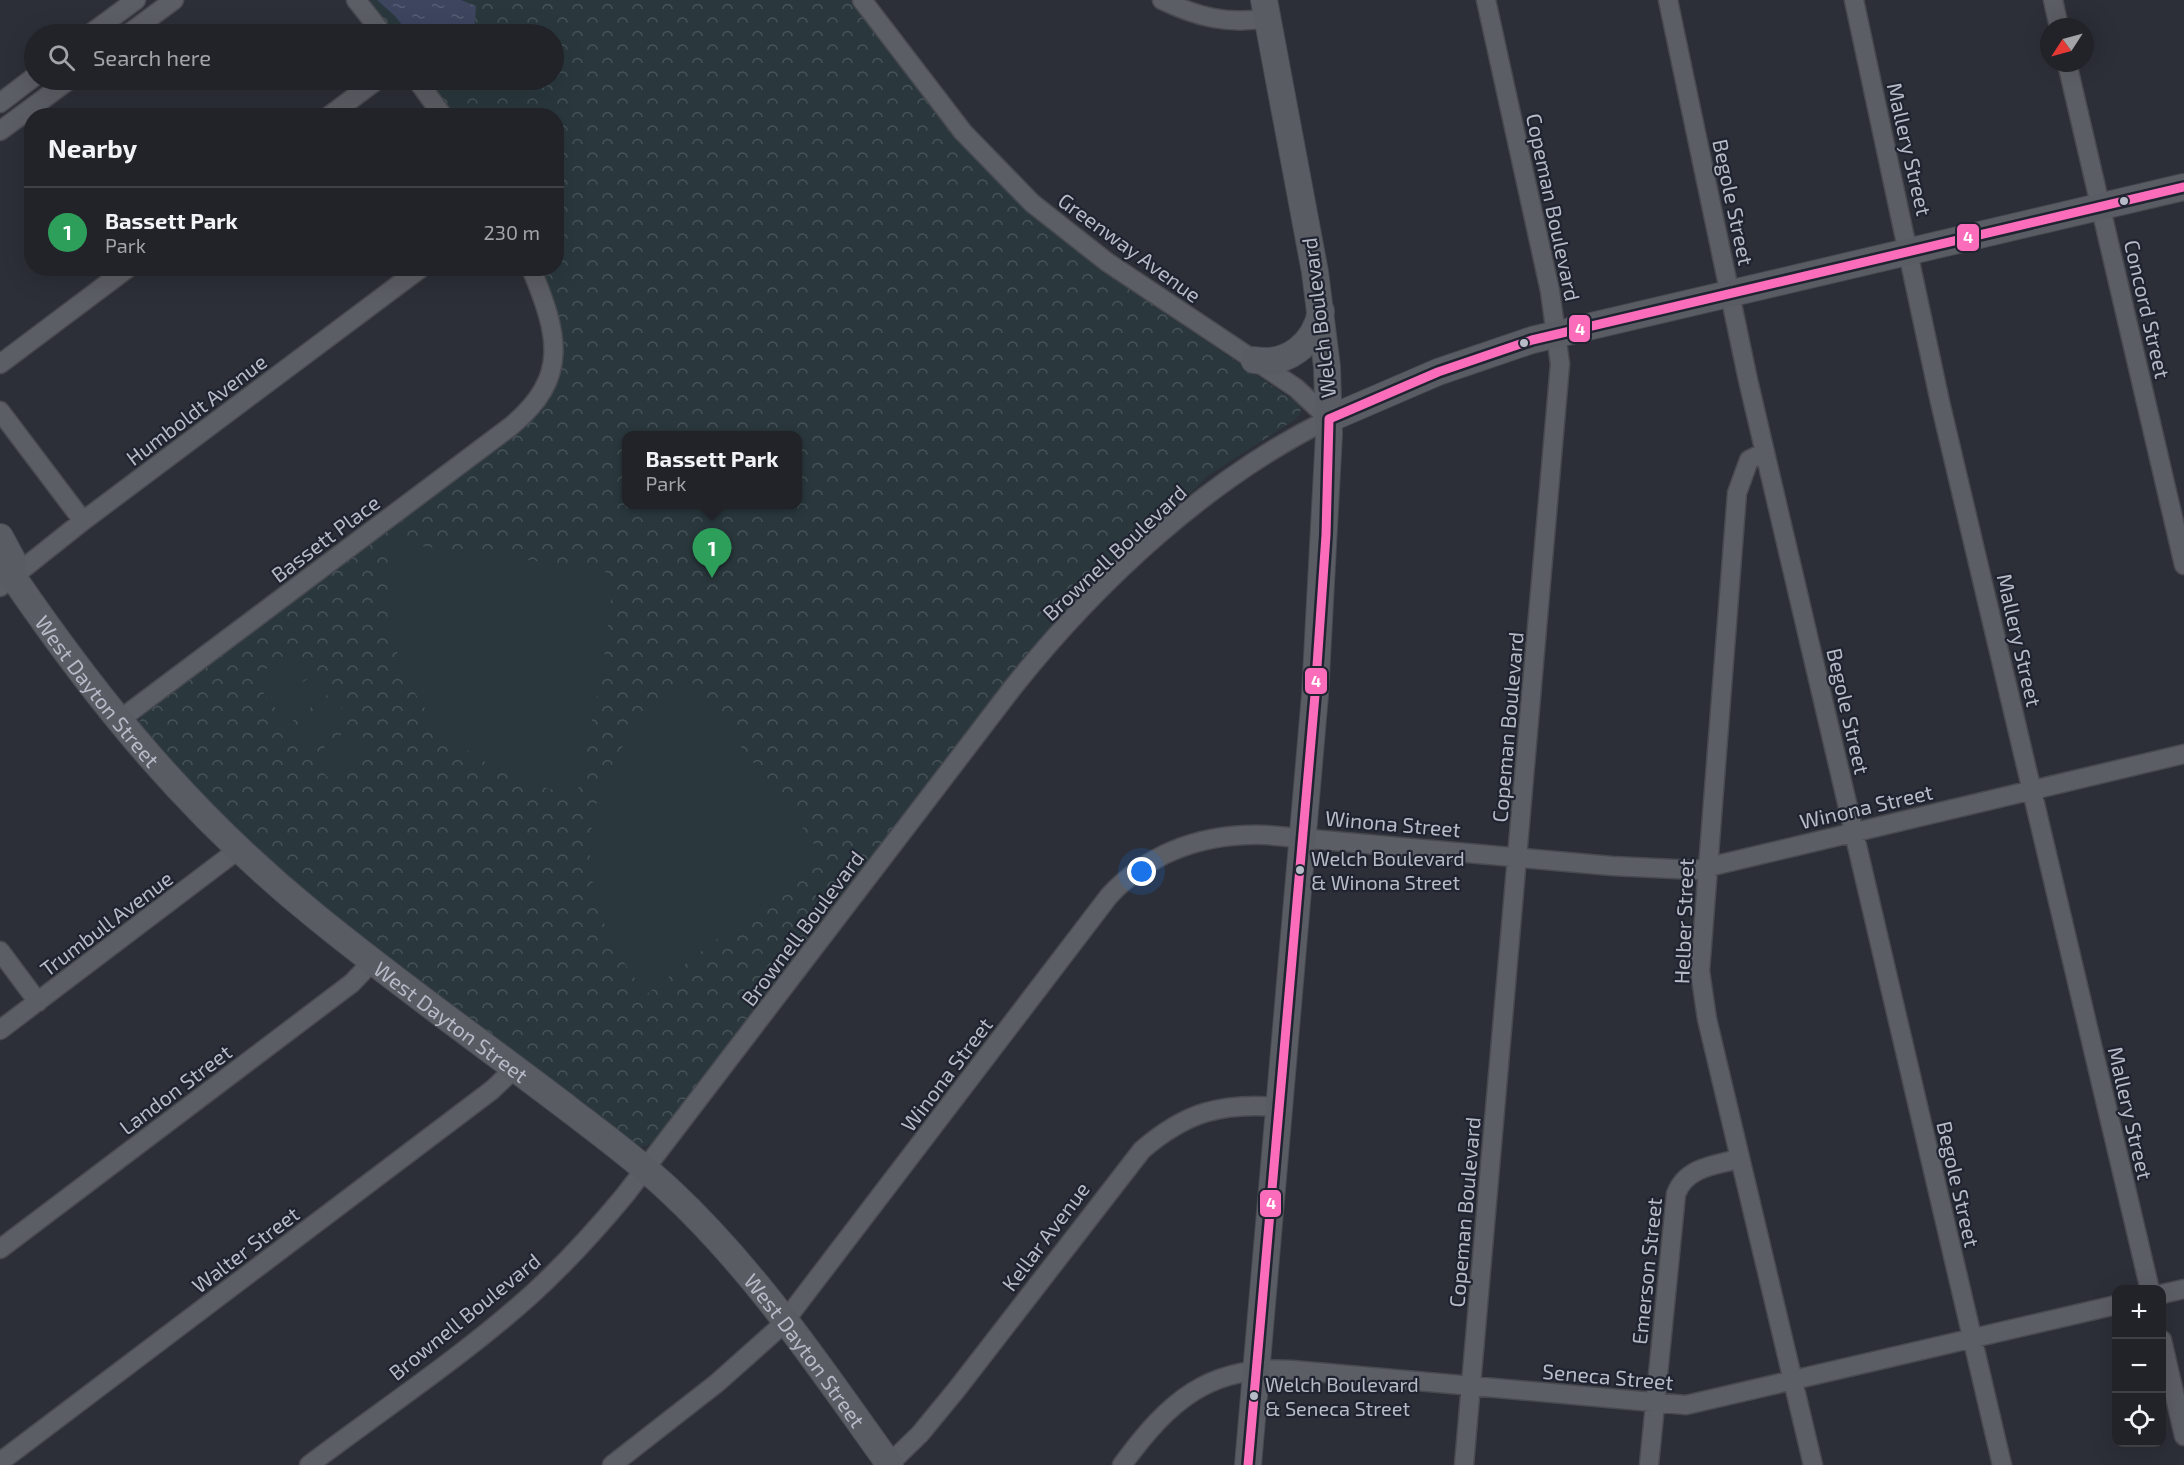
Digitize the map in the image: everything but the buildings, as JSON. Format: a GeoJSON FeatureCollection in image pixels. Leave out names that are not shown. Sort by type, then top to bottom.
{"type":"FeatureCollection","features":[{"type":"Feature","properties":{"kind":"main road","name":"Welch Boulevard"},"geometry":{"type":"LineString","coordinates":[[1248,1465],[1321,624],[1329,419],[1321,311],[1266,9]]}},
{"type":"Feature","properties":{"kind":"main road"},"geometry":{"type":"LineString","coordinates":[[1329,419],[1438,372],[1509,346],[1730,292],[2184,187]]}},
{"type":"Feature","properties":{"kind":"main road"},"geometry":{"type":"LineString","coordinates":[[1254,360],[1270,362],[1291,355],[1312,335],[1321,311]]}},
{"type":"Feature","properties":{"kind":"main road","name":"West Dayton Street"},"geometry":{"type":"LineString","coordinates":[[0,537],[13,561],[4,578],[118,721],[177,788],[239,849],[312,915],[645,1169],[718,1239],[786,1321],[889,1465]]}},
{"type":"Feature","properties":{"kind":"street"},"geometry":{"type":"LineString","coordinates":[[104,24],[136,0]]}},
{"type":"Feature","properties":{"kind":"street"},"geometry":{"type":"LineString","coordinates":[[142,24],[174,0]]}},
{"type":"Feature","properties":{"kind":"street"},"geometry":{"type":"LineString","coordinates":[[356,0],[374,24]]}},
{"type":"Feature","properties":{"kind":"street","name":"Greenway Avenue"},"geometry":{"type":"LineString","coordinates":[[862,0],[963,132],[1032,203],[1107,262],[1307,396],[1329,419]]}},
{"type":"Feature","properties":{"kind":"street"},"geometry":{"type":"LineString","coordinates":[[1162,0],[1192,13],[1217,20],[1244,22],[1266,9]]}},
{"type":"Feature","properties":{"kind":"street","name":"Copeman Boulevard"},"geometry":{"type":"LineString","coordinates":[[1464,1465],[1559,389],[1558,333],[1486,0]]}},
{"type":"Feature","properties":{"kind":"street","name":"Begole Street"},"geometry":{"type":"LineString","coordinates":[[1668,0],[1765,452],[2002,1465]]}},
{"type":"Feature","properties":{"kind":"street","name":"Mallery Street"},"geometry":{"type":"LineString","coordinates":[[1854,0],[1940,402],[2149,1285]]}},
{"type":"Feature","properties":{"kind":"street"},"geometry":{"type":"LineString","coordinates":[[2053,0],[2057,18]]}},
{"type":"Feature","properties":{"kind":"street","name":"Concord Street"},"geometry":{"type":"LineString","coordinates":[[2069,72],[2184,565]]}},
{"type":"Feature","properties":{"kind":"street"},"geometry":{"type":"LineString","coordinates":[[0,103],[24,85]]}},
{"type":"Feature","properties":{"kind":"street"},"geometry":{"type":"LineString","coordinates":[[31,108],[55,90]]}},
{"type":"Feature","properties":{"kind":"street"},"geometry":{"type":"LineString","coordinates":[[340,108],[364,90]]}},
{"type":"Feature","properties":{"kind":"street"},"geometry":{"type":"LineString","coordinates":[[424,90],[437,108]]}},
{"type":"Feature","properties":{"kind":"street"},"geometry":{"type":"LineString","coordinates":[[0,131],[24,113]]}},
{"type":"Feature","properties":{"kind":"street"},"geometry":{"type":"LineString","coordinates":[[0,364],[117,276]]}},
{"type":"Feature","properties":{"kind":"street","name":"Humboldt Avenue"},"geometry":{"type":"LineString","coordinates":[[4,578],[410,276]]}},
{"type":"Feature","properties":{"kind":"street","name":"Bassett Place"},"geometry":{"type":"LineString","coordinates":[[118,721],[510,427],[533,406],[548,380],[554,351],[552,328],[534,276]]}},
{"type":"Feature","properties":{"kind":"street"},"geometry":{"type":"LineString","coordinates":[[0,411],[83,521]]}},
{"type":"Feature","properties":{"kind":"street","name":"Brownell Boulevard"},"geometry":{"type":"LineString","coordinates":[[309,1465],[531,1295],[587,1239],[645,1169],[975,736],[1056,636],[1123,568],[1200,501],[1265,455],[1329,419]]}},
{"type":"Feature","properties":{"kind":"street","name":"Helber Street"},"geometry":{"type":"LineString","coordinates":[[1765,452],[1749,460],[1737,493],[1706,868],[1701,982],[1739,1159],[1813,1465]]}},
{"type":"Feature","properties":{"kind":"street","name":"Winona Street"},"geometry":{"type":"LineString","coordinates":[[612,1465],[732,1370],[786,1321],[1118,887],[1160,856],[1201,840],[1257,834],[1688,870],[1706,868],[1853,831],[2184,754]]}},
{"type":"Feature","properties":{"kind":"street","name":"Trumbull Avenue"},"geometry":{"type":"LineString","coordinates":[[0,1030],[239,849]]}},
{"type":"Feature","properties":{"kind":"street"},"geometry":{"type":"LineString","coordinates":[[0,951],[38,1002]]}},
{"type":"Feature","properties":{"kind":"street","name":"Landon Street"},"geometry":{"type":"LineString","coordinates":[[0,1249],[352,983],[373,961]]}},
{"type":"Feature","properties":{"kind":"street","name":"Walter Street"},"geometry":{"type":"LineString","coordinates":[[0,1462],[492,1090],[515,1068]]}},
{"type":"Feature","properties":{"kind":"street","name":"Kellar Avenue"},"geometry":{"type":"LineString","coordinates":[[889,1465],[920,1434],[957,1389],[1142,1150],[1180,1122],[1209,1110],[1242,1104],[1280,1107]]}},
{"type":"Feature","properties":{"kind":"street","name":"Emerson Street"},"geometry":{"type":"LineString","coordinates":[[1649,1465],[1676,1194],[1682,1182],[1696,1171],[1739,1159]]}},
{"type":"Feature","properties":{"kind":"street"},"geometry":{"type":"LineString","coordinates":[[2166,1293],[2184,1289]]}},
{"type":"Feature","properties":{"kind":"street","name":"Seneca Street"},"geometry":{"type":"LineString","coordinates":[[1122,1465],[1160,1417],[1178,1400],[1216,1380],[1257,1371],[1293,1370],[1656,1404],[1694,1404],[2112,1306]]}},
{"type":"Feature","properties":{"kind":"street"},"geometry":{"type":"LineString","coordinates":[[2166,1357],[2184,1436]]}},
{"type":"Feature","properties":{"kind":"green space"},"geometry":{"type":"Polygon","coordinates":[[[366,0],[850,0],[961,144],[1028,212],[1093,264],[1301,406],[1300,414],[1294,420],[1207,476],[1022,663],[971,726],[656,1141],[647,1146],[638,1147],[370,948],[238,837],[138,724],[143,715],[163,699],[526,426],[543,409],[554,391],[560,371],[562,352],[560,331],[543,276],[564,276],[564,108],[449,108],[435,90],[564,90],[564,24],[385,24],[366,0]]]}},
{"type":"Feature","properties":{"kind":"green space"},"geometry":{"type":"Polygon","coordinates":[[[390,542],[594,569],[606,572],[613,581],[603,666],[577,795],[542,787],[510,775],[480,759],[453,739],[430,715],[412,688],[398,656],[388,600],[390,542]]]}},
{"type":"Feature","properties":{"kind":"green space"},"geometry":{"type":"Polygon","coordinates":[[[295,647],[310,667],[268,699],[253,679],[295,647]]]}},
{"type":"Feature","properties":{"kind":"green space"},"geometry":{"type":"Polygon","coordinates":[[[315,673],[330,693],[287,725],[273,705],[315,673]]]}},
{"type":"Feature","properties":{"kind":"green space"},"geometry":{"type":"Polygon","coordinates":[[[688,677],[812,840],[816,849],[816,861],[647,994],[618,952],[599,910],[591,868],[592,826],[602,786],[622,748],[651,711],[688,677]]]}},
{"type":"Feature","properties":{"kind":"green space"},"geometry":{"type":"Polygon","coordinates":[[[335,699],[349,719],[307,751],[292,731],[335,699]]]}},
{"type":"Feature","properties":{"kind":"green space"},"geometry":{"type":"Polygon","coordinates":[[[354,725],[369,745],[327,777],[312,757],[354,725]]]}},
{"type":"Feature","properties":{"kind":"water"},"geometry":{"type":"Polygon","coordinates":[[[377,0],[461,0],[476,6],[475,24],[401,24],[377,0]]]}},
{"type":"Feature","properties":{"kind":"transit line","name":"4"},"geometry":{"type":"LineString","coordinates":[[1329,419],[1438,372],[1532,340],[2184,187]]}},
{"type":"Feature","properties":{"kind":"transit line","name":"4"},"geometry":{"type":"LineString","coordinates":[[1248,1465],[1315,695],[1326,535],[1329,419]]}},
{"type":"Feature","properties":{"kind":"place","name":"Bassett Park"},"geometry":{"type":"Point","coordinates":[712,578]}},
{"type":"Feature","properties":{"kind":"place","name":"Welch Boulevard & Winona Street"},"geometry":{"type":"Point","coordinates":[1300,870]}},
{"type":"Feature","properties":{"kind":"place","name":"Welch Boulevard & Seneca Street"},"geometry":{"type":"Point","coordinates":[1254,1396]}}]}
